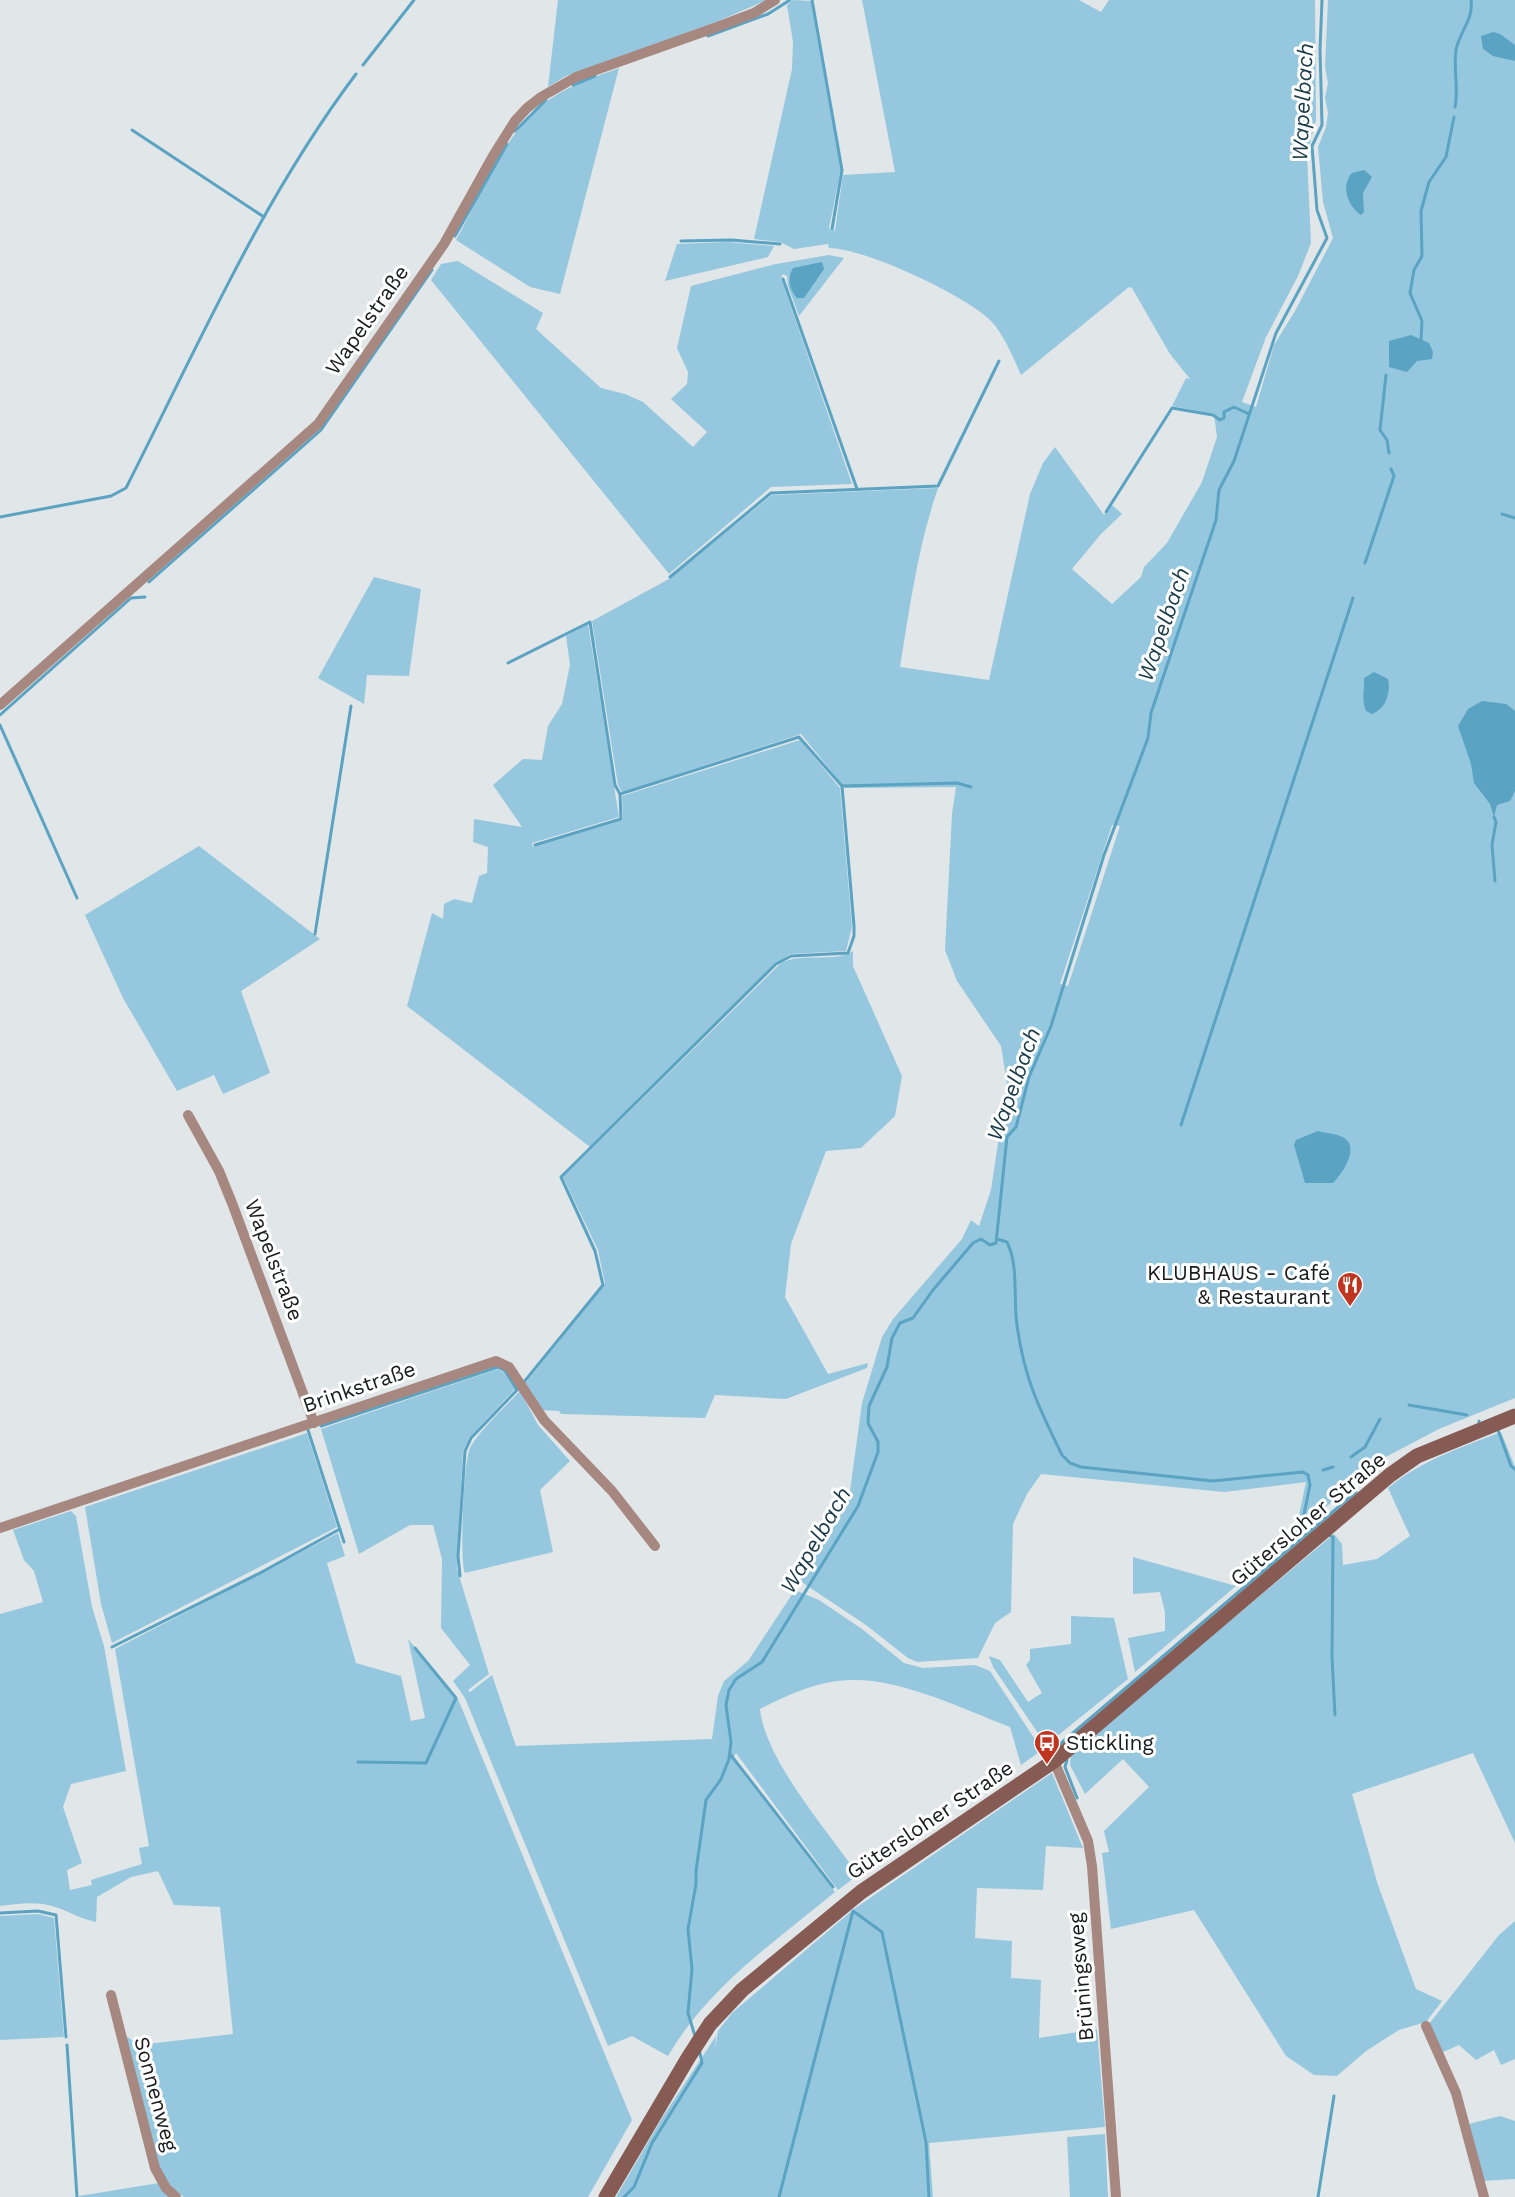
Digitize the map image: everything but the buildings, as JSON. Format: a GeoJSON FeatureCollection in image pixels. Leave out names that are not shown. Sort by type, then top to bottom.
{"type":"FeatureCollection","features":[{"type":"Feature","properties":{"kind":"main road","name":"Gütersloher Straße"},"geometry":{"type":"LineString","coordinates":[[606,2197],[710,2024],[759,1975],[861,1892],[1054,1761],[1390,1475],[1417,1456],[1515,1416]]}},
{"type":"Feature","properties":{"kind":"street","name":"Wapelstraße"},"geometry":{"type":"LineString","coordinates":[[0,705],[318,424],[444,244],[493,156],[515,121],[527,108],[541,97],[576,77],[754,13],[775,0]]}},
{"type":"Feature","properties":{"kind":"street","name":"Wapelstraße"},"geometry":{"type":"LineString","coordinates":[[188,1115],[228,1193],[314,1423]]}},
{"type":"Feature","properties":{"kind":"street","name":"Brinkstraße"},"geometry":{"type":"LineString","coordinates":[[0,1528],[496,1361],[509,1367],[544,1420],[612,1491],[655,1546]]}},
{"type":"Feature","properties":{"kind":"street","name":"Brüningsweg"},"geometry":{"type":"LineString","coordinates":[[1054,1761],[1088,1841],[1092,1866],[1116,2197]]}},
{"type":"Feature","properties":{"kind":"street","name":"Sonnenweg"},"geometry":{"type":"LineString","coordinates":[[111,1995],[155,2168],[166,2188],[176,2197]]}},
{"type":"Feature","properties":{"kind":"street"},"geometry":{"type":"LineString","coordinates":[[1426,2026],[1456,2092],[1484,2197]]}},
{"type":"Feature","properties":{"kind":"shaded area"},"geometry":{"type":"Polygon","coordinates":[[[558,0],[767,0],[716,22],[566,76],[548,87],[558,0]]]}},
{"type":"Feature","properties":{"kind":"shaded area"},"geometry":{"type":"Polygon","coordinates":[[[793,0],[811,1],[841,169],[829,228],[831,231],[835,230],[843,175],[895,172],[862,0],[1079,0],[1101,12],[1109,0],[1315,0],[1316,120],[1307,155],[1311,243],[1298,276],[1266,337],[1242,402],[1256,407],[1274,345],[1295,311],[1333,238],[1323,202],[1318,147],[1326,127],[1328,113],[1325,98],[1328,83],[1325,67],[1328,0],[1515,0],[1515,1398],[1439,1429],[1376,1462],[1295,1535],[1306,1482],[1224,1492],[1041,1474],[1027,1494],[1013,1524],[1011,1612],[995,1623],[978,1658],[917,1662],[908,1658],[866,1625],[797,1579],[834,1527],[850,1491],[862,1403],[882,1337],[893,1319],[962,1239],[971,1220],[979,1226],[991,1190],[1007,1083],[1001,1046],[957,981],[945,950],[952,814],[956,787],[845,788],[801,734],[622,792],[618,785],[592,621],[669,579],[772,495],[938,488],[920,554],[900,667],[989,680],[1030,494],[1043,463],[1055,447],[1104,515],[1112,505],[1122,514],[1101,534],[1072,569],[1112,604],[1141,577],[1144,567],[1167,543],[1202,482],[1217,437],[1214,414],[1172,406],[1186,378],[1190,379],[1170,354],[1132,288],[1129,287],[1021,375],[1005,341],[992,322],[980,311],[939,287],[866,256],[829,248],[828,244],[794,249],[780,242],[754,239],[792,69],[793,42],[787,5],[793,0]],[[1112,825],[1060,984],[1068,986],[1120,826],[1112,825]]]}},
{"type":"Feature","properties":{"kind":"shaded area"},"geometry":{"type":"Polygon","coordinates":[[[1493,32],[1500,34],[1515,45],[1515,61],[1493,56],[1483,49],[1481,36],[1493,32]]]}},
{"type":"Feature","properties":{"kind":"shaded area"},"geometry":{"type":"Polygon","coordinates":[[[619,68],[560,294],[530,287],[456,240],[506,146],[532,114],[547,101],[564,91],[619,68]]]}},
{"type":"Feature","properties":{"kind":"shaded area"},"geometry":{"type":"Polygon","coordinates":[[[1364,170],[1372,177],[1363,193],[1364,212],[1361,215],[1349,201],[1346,190],[1348,178],[1352,173],[1364,170]]]}},
{"type":"Feature","properties":{"kind":"shaded area"},"geometry":{"type":"Polygon","coordinates":[[[727,242],[774,246],[768,257],[665,281],[677,244],[727,242]]]}},
{"type":"Feature","properties":{"kind":"shaded area"},"geometry":{"type":"Polygon","coordinates":[[[829,255],[844,258],[799,316],[788,286],[787,276],[783,274],[781,278],[852,484],[771,487],[669,574],[431,280],[441,264],[458,261],[543,313],[536,329],[601,388],[625,394],[643,402],[693,447],[707,432],[671,399],[687,384],[688,372],[677,348],[691,286],[776,264],[829,255]]]}},
{"type":"Feature","properties":{"kind":"shaded area"},"geometry":{"type":"Polygon","coordinates":[[[822,262],[824,269],[804,298],[797,298],[790,284],[793,268],[822,262]]]}},
{"type":"Feature","properties":{"kind":"shaded area"},"geometry":{"type":"Polygon","coordinates":[[[1411,335],[1429,343],[1433,352],[1432,359],[1417,361],[1407,372],[1389,367],[1389,341],[1411,335]]]}},
{"type":"Feature","properties":{"kind":"shaded area"},"geometry":{"type":"Polygon","coordinates":[[[374,577],[421,589],[409,676],[367,675],[364,704],[318,678],[374,577]]]}},
{"type":"Feature","properties":{"kind":"shaded area"},"geometry":{"type":"Polygon","coordinates":[[[588,624],[619,817],[532,843],[533,847],[623,820],[622,796],[800,740],[840,788],[852,927],[846,951],[790,954],[775,964],[590,1147],[407,1006],[432,913],[443,919],[444,904],[454,899],[472,903],[479,876],[487,873],[488,847],[473,842],[474,819],[522,827],[493,785],[523,759],[542,760],[548,726],[562,704],[570,665],[566,636],[588,624]]]}},
{"type":"Feature","properties":{"kind":"shaded area"},"geometry":{"type":"Polygon","coordinates":[[[1374,672],[1388,679],[1389,689],[1384,704],[1372,714],[1366,711],[1363,698],[1364,678],[1374,672]]]}},
{"type":"Feature","properties":{"kind":"shaded area"},"geometry":{"type":"Polygon","coordinates":[[[1482,701],[1506,704],[1515,711],[1515,791],[1510,801],[1497,805],[1494,817],[1490,804],[1474,783],[1471,764],[1458,726],[1468,709],[1482,701]]]}},
{"type":"Feature","properties":{"kind":"shaded area"},"geometry":{"type":"Polygon","coordinates":[[[199,846],[320,939],[241,991],[270,1073],[223,1094],[214,1075],[177,1091],[123,998],[85,915],[199,846]]]}},
{"type":"Feature","properties":{"kind":"shaded area"},"geometry":{"type":"Polygon","coordinates":[[[853,951],[853,966],[902,1076],[895,1116],[861,1148],[826,1151],[791,1244],[785,1297],[828,1374],[868,1363],[867,1368],[786,1399],[715,1395],[705,1418],[561,1414],[559,1411],[540,1410],[524,1385],[605,1284],[598,1250],[563,1177],[781,963],[799,958],[846,955],[853,951]]]}},
{"type":"Feature","properties":{"kind":"shaded area"},"geometry":{"type":"Polygon","coordinates":[[[1318,1131],[1337,1135],[1349,1144],[1349,1158],[1333,1183],[1305,1183],[1294,1145],[1296,1140],[1318,1131]]]}},
{"type":"Feature","properties":{"kind":"shaded area"},"geometry":{"type":"Polygon","coordinates":[[[498,1369],[504,1373],[515,1389],[469,1438],[463,1451],[457,1569],[489,1674],[468,1690],[470,1692],[492,1675],[516,1746],[712,1739],[718,1696],[724,1681],[748,1661],[795,1590],[819,1600],[862,1629],[904,1663],[923,1668],[975,1665],[990,1671],[1042,1750],[1021,1765],[1010,1727],[932,1696],[891,1684],[871,1681],[852,1680],[816,1685],[760,1709],[764,1729],[785,1772],[858,1875],[838,1890],[736,1753],[733,1759],[739,1768],[835,1892],[766,1948],[723,1987],[684,2031],[668,2056],[632,2036],[608,2046],[465,1698],[453,1681],[470,1665],[441,1628],[442,1559],[433,1525],[410,1525],[359,1554],[321,1429],[498,1369]]]}},
{"type":"Feature","properties":{"kind":"shaded area"},"geometry":{"type":"Polygon","coordinates":[[[520,1391],[538,1425],[570,1461],[540,1490],[553,1552],[465,1573],[462,1550],[463,1510],[470,1448],[486,1426],[520,1391]]]}},
{"type":"Feature","properties":{"kind":"shaded area"},"geometry":{"type":"Polygon","coordinates":[[[1501,1432],[1515,1467],[1515,1843],[1473,1753],[1352,1794],[1378,1885],[1416,1989],[1442,2001],[1426,2022],[1399,2030],[1366,2051],[1337,2076],[1314,2075],[1286,2056],[1194,1910],[1111,1929],[1102,1853],[1109,1852],[1104,1831],[1149,1787],[1123,1759],[1085,1794],[1070,1765],[1071,1754],[1334,1534],[1342,1544],[1343,1565],[1377,1559],[1410,1536],[1388,1488],[1428,1462],[1501,1432]]]}},
{"type":"Feature","properties":{"kind":"shaded area"},"geometry":{"type":"Polygon","coordinates":[[[307,1433],[337,1527],[112,1643],[101,1604],[85,1507],[307,1433]]]}},
{"type":"Feature","properties":{"kind":"shaded area"},"geometry":{"type":"Polygon","coordinates":[[[71,1511],[76,1516],[92,1607],[104,1646],[126,1771],[71,1784],[63,1807],[82,1863],[67,1870],[70,1890],[92,1885],[91,1880],[142,1864],[139,1848],[149,1846],[115,1649],[338,1533],[345,1556],[327,1563],[356,1663],[401,1676],[411,1721],[425,1718],[408,1639],[458,1699],[632,2120],[588,2197],[184,2197],[169,2186],[158,2166],[123,2034],[139,2045],[233,2034],[220,1907],[174,1905],[158,1871],[131,1877],[97,1897],[96,1922],[46,1904],[26,1903],[0,1906],[0,1614],[43,1602],[34,1571],[24,1560],[13,1530],[71,1511]]]}},
{"type":"Feature","properties":{"kind":"shaded area"},"geometry":{"type":"Polygon","coordinates":[[[1133,1557],[1236,1586],[1135,1672],[1128,1638],[1165,1631],[1165,1612],[1160,1592],[1133,1594],[1133,1557]]]}},
{"type":"Feature","properties":{"kind":"shaded area"},"geometry":{"type":"Polygon","coordinates":[[[1071,1616],[1114,1618],[1128,1679],[1046,1745],[993,1667],[989,1656],[1000,1660],[1028,1702],[1042,1693],[1026,1665],[1030,1660],[1030,1649],[1071,1644],[1071,1616]]]}},
{"type":"Feature","properties":{"kind":"shaded area"},"geometry":{"type":"Polygon","coordinates":[[[1052,1773],[1083,1848],[1046,1846],[1043,1890],[977,1888],[975,1938],[1012,1941],[1011,1978],[1041,1980],[1039,2038],[1097,2029],[1105,2127],[929,2143],[933,2197],[616,2197],[662,2118],[716,2036],[715,2049],[718,2031],[732,2013],[854,1909],[1052,1773]]]}},
{"type":"Feature","properties":{"kind":"shaded area"},"geometry":{"type":"Polygon","coordinates":[[[38,1914],[54,1918],[64,2037],[0,2040],[0,1916],[38,1914]]]}},
{"type":"Feature","properties":{"kind":"shaded area"},"geometry":{"type":"Polygon","coordinates":[[[1515,1921],[1515,2059],[1501,2065],[1494,2050],[1476,2060],[1459,2045],[1441,2053],[1429,2024],[1499,1935],[1515,1921]]]}},
{"type":"Feature","properties":{"kind":"shaded area"},"geometry":{"type":"Polygon","coordinates":[[[1500,2116],[1515,2121],[1515,2179],[1482,2181],[1469,2124],[1500,2116]]]}},
{"type":"Feature","properties":{"kind":"shaded area"},"geometry":{"type":"Polygon","coordinates":[[[1105,2134],[1108,2197],[1070,2197],[1067,2137],[1105,2134]]]}},
{"type":"Feature","properties":{"kind":"shaded area"},"geometry":{"type":"Polygon","coordinates":[[[159,2183],[170,2197],[79,2197],[79,2196],[159,2183]]]}},
{"type":"Feature","properties":{"kind":"waterway"},"geometry":{"type":"LineString","coordinates":[[363,65],[414,0]]}},
{"type":"Feature","properties":{"kind":"waterway"},"geometry":{"type":"LineString","coordinates":[[708,36],[768,14],[790,0]]}},
{"type":"Feature","properties":{"kind":"waterway"},"geometry":{"type":"LineString","coordinates":[[812,0],[842,170],[832,229]]}},
{"type":"Feature","properties":{"kind":"waterway","name":"Wapelbach"},"geometry":{"type":"LineString","coordinates":[[695,2036],[688,2013],[692,1969],[688,1929],[706,1800],[721,1779],[729,1759],[731,1742],[726,1705],[729,1690],[736,1679],[762,1662],[858,1506],[878,1452],[878,1442],[868,1423],[869,1406],[887,1367],[892,1338],[900,1323],[913,1318],[933,1290],[973,1243],[981,1239],[990,1245],[996,1243],[1007,1137],[1016,1127],[1029,1077],[1051,1026],[1104,855],[1148,738],[1151,713],[1216,520],[1219,490],[1234,461],[1276,333],[1327,238],[1317,210],[1312,146],[1322,125],[1320,50],[1322,0]]}},
{"type":"Feature","properties":{"kind":"waterway"},"geometry":{"type":"LineString","coordinates":[[1455,107],[1456,50],[1468,20],[1471,0]]}},
{"type":"Feature","properties":{"kind":"waterway"},"geometry":{"type":"LineString","coordinates":[[0,517],[111,496],[126,488],[260,223],[322,122],[356,74]]}},
{"type":"Feature","properties":{"kind":"waterway"},"geometry":{"type":"LineString","coordinates":[[573,85],[595,76]]}},
{"type":"Feature","properties":{"kind":"waterway"},"geometry":{"type":"LineString","coordinates":[[515,131],[546,100]]}},
{"type":"Feature","properties":{"kind":"waterway"},"geometry":{"type":"LineString","coordinates":[[1421,340],[1422,321],[1410,293],[1414,270],[1422,256],[1421,211],[1429,182],[1446,157],[1454,117]]}},
{"type":"Feature","properties":{"kind":"waterway"},"geometry":{"type":"LineString","coordinates":[[132,130],[264,217]]}},
{"type":"Feature","properties":{"kind":"waterway"},"geometry":{"type":"LineString","coordinates":[[455,236],[507,144]]}},
{"type":"Feature","properties":{"kind":"waterway"},"geometry":{"type":"LineString","coordinates":[[681,241],[731,240],[780,244]]}},
{"type":"Feature","properties":{"kind":"waterway"},"geometry":{"type":"LineString","coordinates":[[149,582],[321,430],[432,270]]}},
{"type":"Feature","properties":{"kind":"waterway"},"geometry":{"type":"LineString","coordinates":[[783,279],[857,489]]}},
{"type":"Feature","properties":{"kind":"waterway"},"geometry":{"type":"LineString","coordinates":[[670,577],[771,493],[938,486],[999,361]]}},
{"type":"Feature","properties":{"kind":"waterway"},"geometry":{"type":"LineString","coordinates":[[1386,375],[1380,430],[1387,440],[1389,453]]}},
{"type":"Feature","properties":{"kind":"waterway"},"geometry":{"type":"LineString","coordinates":[[1106,512],[1172,408],[1213,415],[1220,420],[1224,418],[1224,412],[1234,407],[1249,414]]}},
{"type":"Feature","properties":{"kind":"waterway"},"geometry":{"type":"LineString","coordinates":[[1365,563],[1394,476],[1391,469]]}},
{"type":"Feature","properties":{"kind":"waterway"},"geometry":{"type":"LineString","coordinates":[[1502,514],[1515,518]]}},
{"type":"Feature","properties":{"kind":"waterway"},"geometry":{"type":"LineString","coordinates":[[0,715],[131,598],[145,597]]}},
{"type":"Feature","properties":{"kind":"waterway"},"geometry":{"type":"LineString","coordinates":[[1181,1125],[1353,598]]}},
{"type":"Feature","properties":{"kind":"waterway"},"geometry":{"type":"LineString","coordinates":[[508,663],[590,622],[615,785],[620,794],[799,737],[842,786],[957,783],[971,787]]}},
{"type":"Feature","properties":{"kind":"waterway"},"geometry":{"type":"LineString","coordinates":[[315,934],[351,706]]}},
{"type":"Feature","properties":{"kind":"waterway"},"geometry":{"type":"LineString","coordinates":[[0,725],[77,898]]}},
{"type":"Feature","properties":{"kind":"waterway"},"geometry":{"type":"LineString","coordinates":[[524,1382],[603,1285],[595,1251],[561,1177],[776,964],[791,956],[848,953],[854,936],[854,926],[842,786]]}},
{"type":"Feature","properties":{"kind":"waterway"},"geometry":{"type":"LineString","coordinates":[[535,845],[621,819],[620,794]]}},
{"type":"Feature","properties":{"kind":"waterway"},"geometry":{"type":"LineString","coordinates":[[1494,817],[1496,822],[1492,845],[1495,881]]}},
{"type":"Feature","properties":{"kind":"waterway"},"geometry":{"type":"LineString","coordinates":[[997,1239],[1007,1242],[1011,1251],[1017,1325],[1028,1377],[1062,1455],[1070,1463],[1081,1467],[1213,1481],[1303,1472],[1308,1475],[1310,1485],[1302,1524]]}},
{"type":"Feature","properties":{"kind":"waterway"},"geometry":{"type":"LineString","coordinates":[[321,1426],[498,1367],[505,1371],[517,1390]]}},
{"type":"Feature","properties":{"kind":"waterway"},"geometry":{"type":"LineString","coordinates":[[460,1576],[458,1556],[465,1451],[471,1438],[518,1389]]}},
{"type":"Feature","properties":{"kind":"waterway"},"geometry":{"type":"LineString","coordinates":[[1409,1405],[1467,1415]]}},
{"type":"Feature","properties":{"kind":"waterway"},"geometry":{"type":"LineString","coordinates":[[1351,1457],[1365,1447],[1380,1419]]}},
{"type":"Feature","properties":{"kind":"waterway"},"geometry":{"type":"LineString","coordinates":[[308,1430],[344,1542]]}},
{"type":"Feature","properties":{"kind":"waterway"},"geometry":{"type":"LineString","coordinates":[[1498,1430],[1511,1466],[1515,1469]]}},
{"type":"Feature","properties":{"kind":"waterway"},"geometry":{"type":"LineString","coordinates":[[1323,1470],[1333,1467]]}},
{"type":"Feature","properties":{"kind":"waterway"},"geometry":{"type":"LineString","coordinates":[[1053,1750],[1356,1492]]}},
{"type":"Feature","properties":{"kind":"waterway"},"geometry":{"type":"LineString","coordinates":[[112,1647],[260,1573],[340,1529]]}},
{"type":"Feature","properties":{"kind":"waterway"},"geometry":{"type":"LineString","coordinates":[[1329,1535],[1333,1537],[1332,1657],[1335,1715]]}},
{"type":"Feature","properties":{"kind":"waterway"},"geometry":{"type":"LineString","coordinates":[[358,1762],[426,1763],[456,1698],[415,1648]]}},
{"type":"Feature","properties":{"kind":"waterway"},"geometry":{"type":"LineString","coordinates":[[730,1754],[833,1887]]}},
{"type":"Feature","properties":{"kind":"waterway"},"geometry":{"type":"LineString","coordinates":[[1067,1760],[1065,1767],[1077,1798]]}},
{"type":"Feature","properties":{"kind":"waterway"},"geometry":{"type":"LineString","coordinates":[[0,1913],[38,1911],[56,1915],[66,2037]]}},
{"type":"Feature","properties":{"kind":"waterway"},"geometry":{"type":"LineString","coordinates":[[779,2197],[853,1911],[882,1932],[926,2142],[929,2197]]}},
{"type":"Feature","properties":{"kind":"waterway"},"geometry":{"type":"LineString","coordinates":[[67,2045],[77,2197]]}},
{"type":"Feature","properties":{"kind":"waterway","name":"Wapelbach"},"geometry":{"type":"LineString","coordinates":[[624,2197],[634,2187],[652,2143],[702,2063],[699,2048]]}},
{"type":"Feature","properties":{"kind":"waterway"},"geometry":{"type":"LineString","coordinates":[[1318,2197],[1334,2096]]}},
{"type":"Feature","properties":{"kind":"place","name":"KLUBHAUS - Café & Restaurant"},"geometry":{"type":"Point","coordinates":[1350,1308]}},
{"type":"Feature","properties":{"kind":"place","name":"Stickling"},"geometry":{"type":"Point","coordinates":[1047,1766]}}]}
